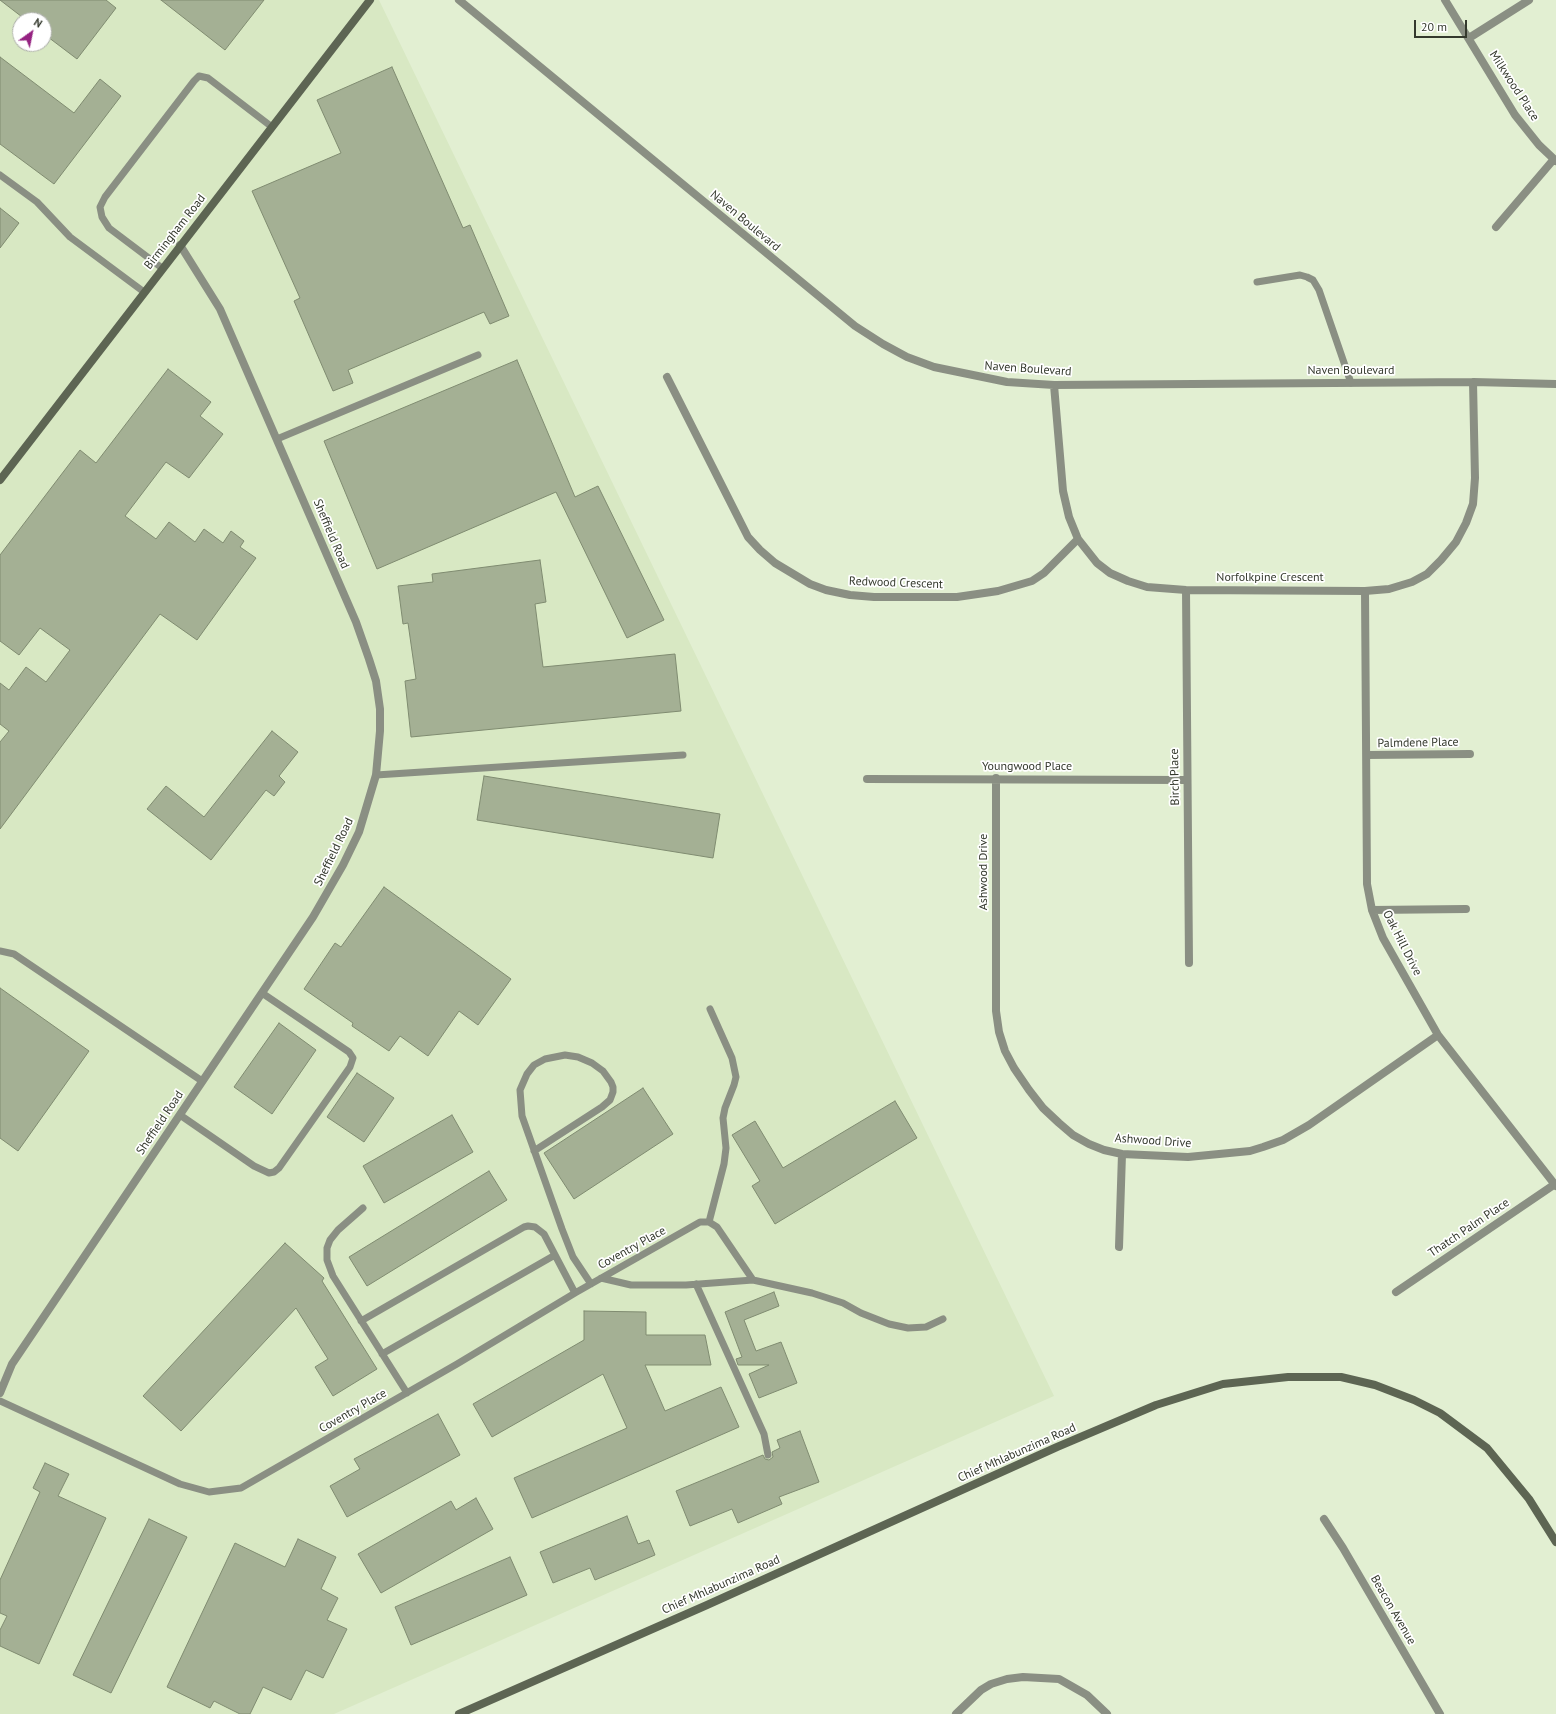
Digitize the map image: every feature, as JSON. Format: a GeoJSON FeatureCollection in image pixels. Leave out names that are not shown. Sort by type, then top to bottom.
{"type":"FeatureCollection","features":[{"type":"Feature","properties":{"kind":"main road","name":"Birmingham Road"},"geometry":{"type":"LineString","coordinates":[[0,480],[370,0]]}},
{"type":"Feature","properties":{"kind":"main road","name":"Chief Mhlabunzima Road"},"geometry":{"type":"LineString","coordinates":[[459,1714],[707,1605],[1057,1447],[1156,1405],[1223,1384],[1288,1377],[1341,1377],[1375,1385],[1414,1400],[1440,1413],[1487,1448],[1529,1499],[1556,1542]]}},
{"type":"Feature","properties":{"kind":"street","name":"Naven Boulevard"},"geometry":{"type":"LineString","coordinates":[[459,0],[855,326],[907,357],[934,367],[1007,382],[1054,385],[1473,382],[1556,384]]}},
{"type":"Feature","properties":{"kind":"street","name":"Milkwood Place"},"geometry":{"type":"LineString","coordinates":[[1445,0],[1515,115],[1539,145],[1555,160]]}},
{"type":"Feature","properties":{"kind":"street"},"geometry":{"type":"LineString","coordinates":[[1469,38],[1529,0]]}},
{"type":"Feature","properties":{"kind":"street"},"geometry":{"type":"LineString","coordinates":[[1496,227],[1555,160]]}},
{"type":"Feature","properties":{"kind":"street","name":"Sheffield Road"},"geometry":{"type":"LineString","coordinates":[[0,1393],[12,1364],[313,917],[343,865],[359,832],[376,775],[380,731],[380,709],[372,666],[356,622],[220,309],[180,245]]}},
{"type":"Feature","properties":{"kind":"street","name":"Redwood Crescent"},"geometry":{"type":"LineString","coordinates":[[667,377],[748,537],[775,563],[810,584],[826,590],[850,595],[874,597],[957,597],[998,591],[1032,581],[1044,573],[1078,539]]}},
{"type":"Feature","properties":{"kind":"street","name":"Norfolkpine Crescent"},"geometry":{"type":"LineString","coordinates":[[1054,385],[1063,491],[1069,517],[1078,539],[1097,563],[1110,572],[1128,581],[1147,587],[1186,590],[1365,591],[1389,589],[1412,582],[1427,574],[1456,542],[1466,523],[1473,504],[1475,478],[1473,382]]}},
{"type":"Feature","properties":{"kind":"street","name":"Birch Place"},"geometry":{"type":"LineString","coordinates":[[1186,590],[1189,963]]}},
{"type":"Feature","properties":{"kind":"street","name":"Oak Hill Drive"},"geometry":{"type":"LineString","coordinates":[[1365,591],[1367,884],[1372,910],[1383,938],[1438,1035],[1555,1185]]}},
{"type":"Feature","properties":{"kind":"street","name":"Palmdene Place"},"geometry":{"type":"LineString","coordinates":[[1367,755],[1470,754]]}},
{"type":"Feature","properties":{"kind":"street","name":"Youngwood Place"},"geometry":{"type":"LineString","coordinates":[[867,779],[996,778],[1187,780]]}},
{"type":"Feature","properties":{"kind":"street","name":"Ashwood Drive"},"geometry":{"type":"LineString","coordinates":[[996,778],[996,1011],[999,1032],[1005,1051],[1014,1068],[1029,1090],[1043,1108],[1073,1135],[1104,1150],[1122,1154],[1188,1157],[1250,1151],[1284,1140],[1309,1125],[1438,1035]]}},
{"type":"Feature","properties":{"kind":"street"},"geometry":{"type":"LineString","coordinates":[[1372,910],[1466,909]]}},
{"type":"Feature","properties":{"kind":"street"},"geometry":{"type":"LineString","coordinates":[[1119,1247],[1122,1154]]}},
{"type":"Feature","properties":{"kind":"street","name":"Thatch Palm Place"},"geometry":{"type":"LineString","coordinates":[[1396,1292],[1555,1185]]}},
{"type":"Feature","properties":{"kind":"street","name":"Beacon Avenue"},"geometry":{"type":"LineString","coordinates":[[1324,1519],[1343,1548],[1440,1714]]}},
{"type":"Feature","properties":{"kind":"street"},"geometry":{"type":"LineString","coordinates":[[956,1714],[981,1690],[991,1684],[1007,1679],[1023,1677],[1060,1679],[1087,1695],[1106,1714]]}},
{"type":"Feature","properties":{"kind":"lane"},"geometry":{"type":"LineString","coordinates":[[162,268],[109,228],[102,217],[100,207],[105,197],[194,81],[199,76],[208,78],[272,127]]}},
{"type":"Feature","properties":{"kind":"lane"},"geometry":{"type":"LineString","coordinates":[[0,175],[37,202],[70,237],[144,292]]}},
{"type":"Feature","properties":{"kind":"lane"},"geometry":{"type":"LineString","coordinates":[[1257,282],[1300,275],[1312,280],[1319,290],[1351,383]]}},
{"type":"Feature","properties":{"kind":"lane"},"geometry":{"type":"LineString","coordinates":[[277,439],[478,355]]}},
{"type":"Feature","properties":{"kind":"lane"},"geometry":{"type":"LineString","coordinates":[[376,775],[683,755]]}},
{"type":"Feature","properties":{"kind":"lane"},"geometry":{"type":"LineString","coordinates":[[0,951],[14,954],[202,1081]]}},
{"type":"Feature","properties":{"kind":"lane"},"geometry":{"type":"LineString","coordinates":[[180,1115],[262,1170],[269,1173],[274,1172],[279,1168],[350,1067],[353,1058],[349,1052],[262,993]]}},
{"type":"Feature","properties":{"kind":"lane"},"geometry":{"type":"LineString","coordinates":[[710,1009],[732,1058],[736,1077],[724,1108],[723,1118],[726,1148],[724,1164],[709,1222],[713,1224],[720,1232],[752,1280]]}},
{"type":"Feature","properties":{"kind":"lane"},"geometry":{"type":"LineString","coordinates":[[534,1151],[602,1107],[610,1100],[613,1087],[603,1070],[585,1060],[565,1056],[544,1059],[534,1065],[527,1074],[520,1090],[520,1109],[534,1151],[573,1258],[591,1284]]}},
{"type":"Feature","properties":{"kind":"lane"},"geometry":{"type":"LineString","coordinates":[[363,1208],[338,1230],[330,1240],[327,1248],[327,1260],[333,1276],[407,1393]]}},
{"type":"Feature","properties":{"kind":"lane","name":"Coventry Place"},"geometry":{"type":"LineString","coordinates":[[0,1401],[180,1484],[209,1492],[241,1488],[407,1393],[601,1278],[700,1222],[709,1222]]}},
{"type":"Feature","properties":{"kind":"lane"},"geometry":{"type":"LineString","coordinates":[[361,1321],[524,1227],[532,1226],[540,1230],[575,1293]]}},
{"type":"Feature","properties":{"kind":"lane"},"geometry":{"type":"LineString","coordinates":[[382,1354],[555,1255]]}},
{"type":"Feature","properties":{"kind":"lane"},"geometry":{"type":"LineString","coordinates":[[601,1278],[631,1285],[696,1284],[752,1280],[812,1293],[843,1303],[861,1313],[889,1324],[908,1328],[926,1327],[943,1319]]}},
{"type":"Feature","properties":{"kind":"lane"},"geometry":{"type":"LineString","coordinates":[[696,1284],[764,1434],[768,1455]]}},
{"type":"Feature","properties":{"kind":"shaded area"},"geometry":{"type":"Polygon","coordinates":[[[0,0],[379,0],[1054,1396],[334,1714],[0,1714],[0,0]]]}},
{"type":"Feature","properties":{"kind":"building"},"geometry":{"type":"Polygon","coordinates":[[[0,0],[106,0],[116,8],[77,59],[52,40],[52,12],[16,12],[0,0]]]}},
{"type":"Feature","properties":{"kind":"building"},"geometry":{"type":"Polygon","coordinates":[[[161,0],[264,0],[225,50],[161,0]]]}},
{"type":"Feature","properties":{"kind":"building"},"geometry":{"type":"Polygon","coordinates":[[[0,57],[74,113],[100,79],[121,96],[54,184],[0,144],[0,57]]]}},
{"type":"Feature","properties":{"kind":"building"},"geometry":{"type":"Polygon","coordinates":[[[392,67],[463,228],[470,225],[509,316],[490,324],[484,312],[348,370],[353,383],[333,391],[294,301],[300,298],[252,191],[341,153],[317,100],[392,67]]]}},
{"type":"Feature","properties":{"kind":"building"},"geometry":{"type":"Polygon","coordinates":[[[0,208],[19,223],[0,248],[0,208]]]}},
{"type":"Feature","properties":{"kind":"building"},"geometry":{"type":"Polygon","coordinates":[[[517,360],[575,497],[598,486],[664,620],[627,638],[556,492],[377,569],[324,441],[517,360]]]}},
{"type":"Feature","properties":{"kind":"building"},"geometry":{"type":"Polygon","coordinates":[[[168,369],[211,402],[200,416],[223,434],[189,478],[166,462],[125,516],[156,539],[169,522],[195,542],[204,529],[223,543],[231,531],[244,541],[240,547],[256,558],[197,640],[160,614],[0,829],[0,742],[9,731],[0,724],[0,683],[9,690],[26,667],[46,682],[70,650],[40,628],[19,655],[0,641],[0,555],[80,450],[96,463],[168,369]]]}},
{"type":"Feature","properties":{"kind":"building"},"geometry":{"type":"Polygon","coordinates":[[[540,560],[546,602],[535,604],[543,667],[675,654],[681,711],[411,737],[405,681],[416,679],[408,623],[403,624],[398,586],[433,582],[432,574],[540,560]]]}},
{"type":"Feature","properties":{"kind":"building"},"geometry":{"type":"Polygon","coordinates":[[[272,731],[298,752],[279,776],[285,782],[274,796],[266,790],[211,860],[147,809],[166,786],[204,817],[272,731]]]}},
{"type":"Feature","properties":{"kind":"building"},"geometry":{"type":"Polygon","coordinates":[[[484,776],[720,814],[713,858],[477,820],[484,776]]]}},
{"type":"Feature","properties":{"kind":"building"},"geometry":{"type":"Polygon","coordinates":[[[384,887],[511,979],[478,1025],[459,1011],[428,1056],[400,1036],[389,1051],[352,1026],[353,1023],[304,989],[335,943],[341,947],[384,887]]]}},
{"type":"Feature","properties":{"kind":"building"},"geometry":{"type":"Polygon","coordinates":[[[0,988],[89,1051],[18,1151],[0,1138],[0,988]]]}},
{"type":"Feature","properties":{"kind":"building"},"geometry":{"type":"Polygon","coordinates":[[[279,1023],[316,1050],[272,1114],[234,1087],[279,1023]]]}},
{"type":"Feature","properties":{"kind":"building"},"geometry":{"type":"Polygon","coordinates":[[[357,1073],[394,1098],[364,1142],[327,1117],[357,1073]]]}},
{"type":"Feature","properties":{"kind":"building"},"geometry":{"type":"Polygon","coordinates":[[[643,1088],[673,1134],[574,1199],[544,1153],[643,1088]]]}},
{"type":"Feature","properties":{"kind":"building"},"geometry":{"type":"Polygon","coordinates":[[[895,1101],[917,1138],[775,1224],[752,1186],[760,1181],[732,1135],[755,1121],[783,1168],[895,1101]]]}},
{"type":"Feature","properties":{"kind":"building"},"geometry":{"type":"Polygon","coordinates":[[[452,1115],[473,1152],[384,1203],[363,1166],[452,1115]]]}},
{"type":"Feature","properties":{"kind":"building"},"geometry":{"type":"Polygon","coordinates":[[[489,1171],[507,1200],[367,1286],[349,1257],[489,1171]]]}},
{"type":"Feature","properties":{"kind":"building"},"geometry":{"type":"Polygon","coordinates":[[[285,1243],[324,1278],[322,1281],[377,1369],[333,1396],[315,1367],[328,1359],[296,1308],[181,1431],[143,1396],[285,1243]]]}},
{"type":"Feature","properties":{"kind":"building"},"geometry":{"type":"Polygon","coordinates":[[[774,1292],[779,1306],[744,1320],[756,1351],[781,1342],[797,1383],[759,1398],[749,1374],[769,1365],[738,1365],[736,1359],[742,1357],[725,1312],[774,1292]]]}},
{"type":"Feature","properties":{"kind":"building"},"geometry":{"type":"Polygon","coordinates":[[[584,1311],[646,1312],[646,1335],[705,1335],[711,1365],[645,1365],[665,1411],[721,1387],[739,1427],[532,1518],[514,1478],[627,1428],[603,1374],[492,1437],[473,1404],[584,1340],[584,1311]]]}},
{"type":"Feature","properties":{"kind":"building"},"geometry":{"type":"Polygon","coordinates":[[[438,1414],[460,1455],[347,1517],[330,1486],[360,1469],[354,1459],[438,1414]]]}},
{"type":"Feature","properties":{"kind":"building"},"geometry":{"type":"Polygon","coordinates":[[[800,1431],[819,1482],[779,1497],[782,1504],[738,1523],[732,1509],[690,1526],[676,1491],[763,1455],[765,1459],[769,1460],[773,1457],[772,1452],[780,1448],[777,1440],[800,1431]]]}},
{"type":"Feature","properties":{"kind":"building"},"geometry":{"type":"Polygon","coordinates":[[[45,1463],[69,1474],[58,1496],[106,1518],[39,1664],[0,1646],[0,1630],[7,1616],[0,1613],[0,1580],[40,1492],[33,1488],[45,1463]]]}},
{"type":"Feature","properties":{"kind":"building"},"geometry":{"type":"Polygon","coordinates":[[[476,1498],[493,1529],[381,1593],[358,1554],[451,1501],[456,1510],[476,1498]]]}},
{"type":"Feature","properties":{"kind":"building"},"geometry":{"type":"Polygon","coordinates":[[[627,1516],[638,1544],[649,1540],[655,1555],[595,1580],[590,1568],[553,1583],[540,1552],[627,1516]]]}},
{"type":"Feature","properties":{"kind":"building"},"geometry":{"type":"Polygon","coordinates":[[[149,1519],[187,1537],[111,1693],[73,1675],[149,1519]]]}},
{"type":"Feature","properties":{"kind":"building"},"geometry":{"type":"Polygon","coordinates":[[[298,1539],[336,1557],[321,1589],[338,1598],[327,1620],[347,1629],[323,1678],[306,1670],[291,1700],[263,1687],[250,1714],[240,1714],[214,1701],[210,1708],[167,1687],[235,1543],[285,1567],[298,1539]]]}},
{"type":"Feature","properties":{"kind":"building"},"geometry":{"type":"Polygon","coordinates":[[[510,1557],[527,1595],[411,1645],[395,1607],[510,1557]]]}}]}
